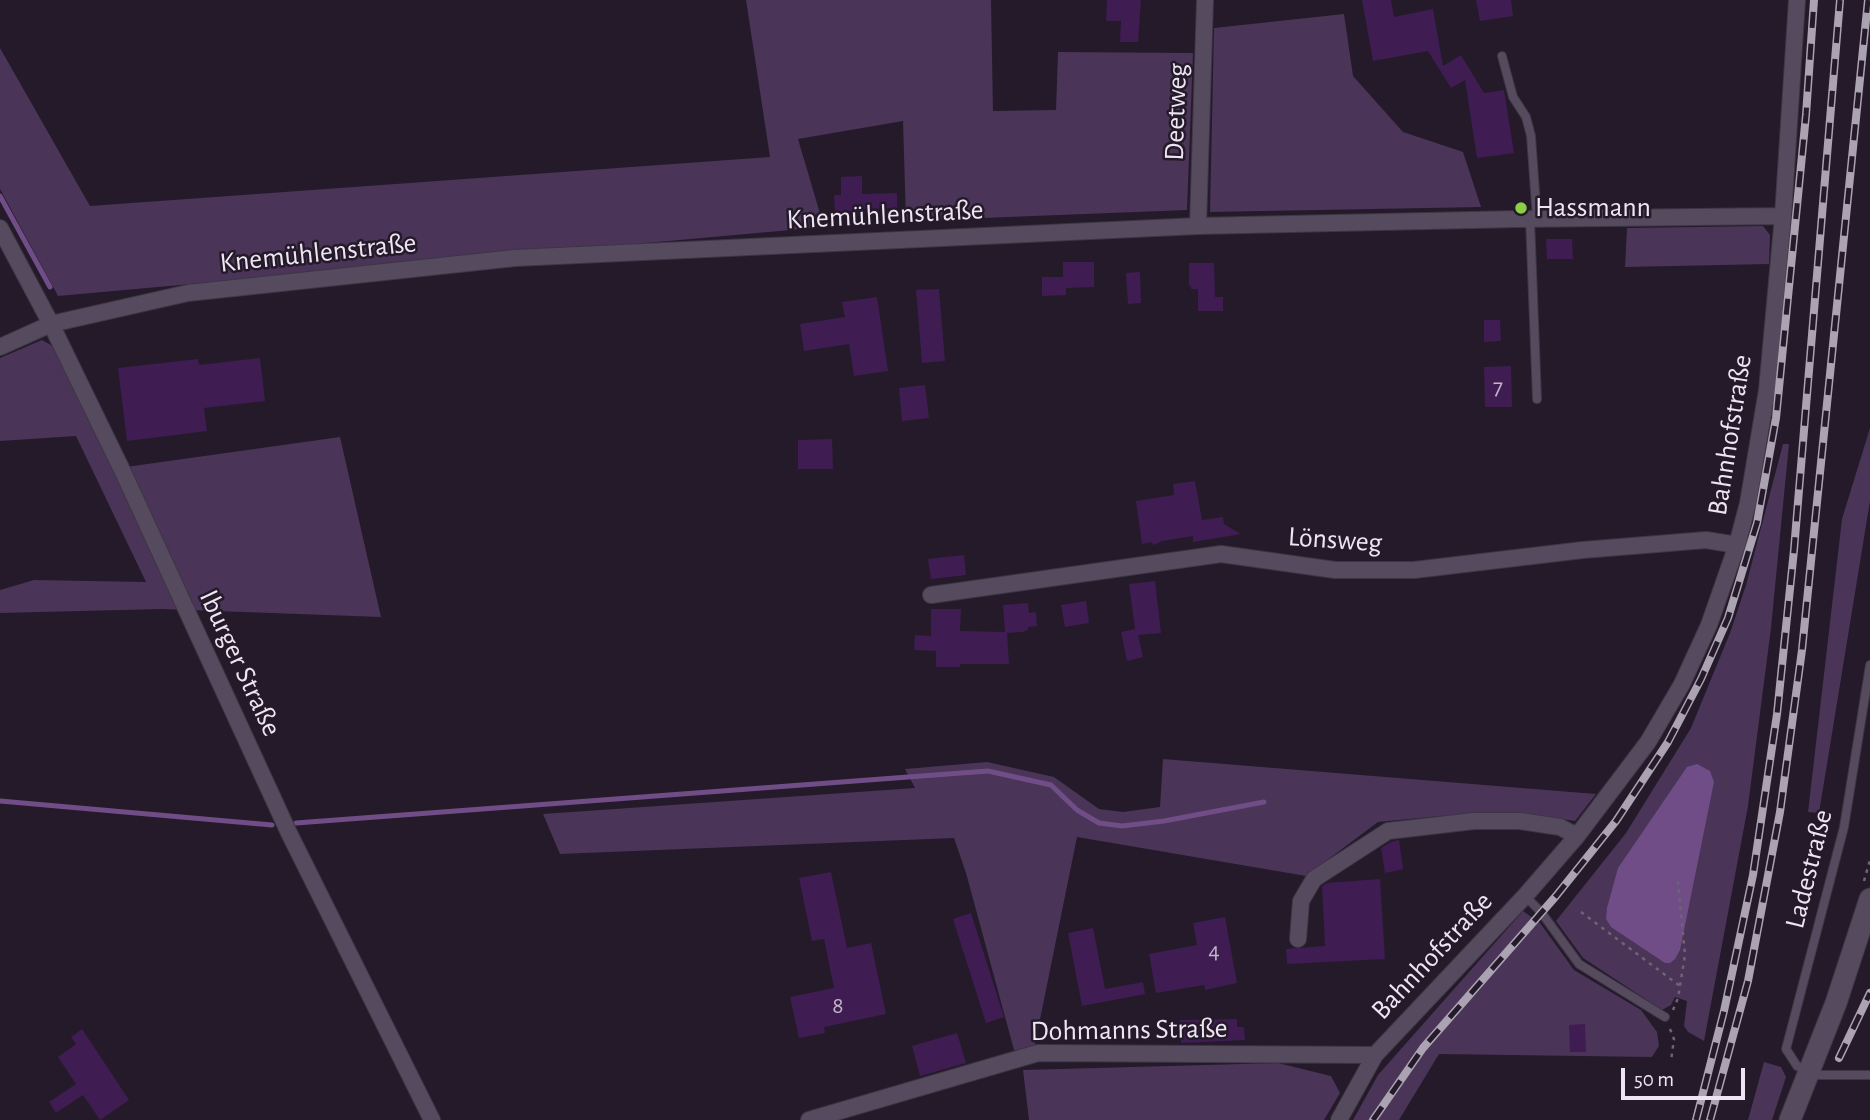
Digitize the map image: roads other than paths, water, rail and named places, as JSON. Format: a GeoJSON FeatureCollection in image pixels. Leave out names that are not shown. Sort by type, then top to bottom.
{"type":"FeatureCollection","features":[{"type":"Feature","properties":{"kind":"street","name":"Deetweg"},"geometry":{"type":"LineString","coordinates":[[1199,226],[1205,0]]}},
{"type":"Feature","properties":{"kind":"street","name":"Bahnhofstraße"},"geometry":{"type":"LineString","coordinates":[[1339,1120],[1375,1055],[1525,896],[1577,836],[1648,742],[1682,684],[1709,625],[1737,545],[1748,503],[1768,390],[1797,0]]}},
{"type":"Feature","properties":{"kind":"street","name":"Knemühlenstraße"},"geometry":{"type":"LineString","coordinates":[[0,347],[51,324],[188,293],[515,258],[1199,226],[1783,216]]}},
{"type":"Feature","properties":{"kind":"street","name":"Iburger Straße"},"geometry":{"type":"LineString","coordinates":[[0,228],[51,324],[123,472],[289,833],[432,1120]]}},
{"type":"Feature","properties":{"kind":"street","name":"Lönsweg"},"geometry":{"type":"LineString","coordinates":[[931,595],[1221,554],[1335,570],[1414,570],[1583,550],[1706,540],[1737,545]]}},
{"type":"Feature","properties":{"kind":"street"},"geometry":{"type":"LineString","coordinates":[[1298,939],[1301,901],[1314,878],[1388,831],[1474,821],[1520,821],[1560,827],[1577,836]]}},
{"type":"Feature","properties":{"kind":"street"},"geometry":{"type":"LineString","coordinates":[[1790,1120],[1836,1003],[1870,899]]}},
{"type":"Feature","properties":{"kind":"street","name":"Dohmanns Straße"},"geometry":{"type":"LineString","coordinates":[[808,1120],[1038,1053],[1375,1055]]}},
{"type":"Feature","properties":{"kind":"lane"},"geometry":{"type":"LineString","coordinates":[[1502,56],[1513,97],[1526,117],[1531,136],[1537,399]]}},
{"type":"Feature","properties":{"kind":"lane","name":"Ladestraße"},"geometry":{"type":"LineString","coordinates":[[1809,1070],[1797,1066],[1786,1049],[1844,827],[1870,665]]}},
{"type":"Feature","properties":{"kind":"lane"},"geometry":{"type":"LineString","coordinates":[[1525,896],[1541,912],[1579,964],[1665,1017]]}},
{"type":"Feature","properties":{"kind":"lane"},"geometry":{"type":"LineString","coordinates":[[1809,1070],[1831,1076],[1870,1075]]}},
{"type":"Feature","properties":{"kind":"waterway"},"geometry":{"type":"LineString","coordinates":[[0,196],[50,287]]}},
{"type":"Feature","properties":{"kind":"waterway"},"geometry":{"type":"LineString","coordinates":[[296,823],[988,771],[1051,785],[1077,810],[1099,823],[1122,826],[1264,802]]}},
{"type":"Feature","properties":{"kind":"waterway"},"geometry":{"type":"LineString","coordinates":[[0,801],[272,825]]}},
{"type":"Feature","properties":{"kind":"railway"},"geometry":{"type":"LineString","coordinates":[[1373,1120],[1423,1048],[1556,896],[1616,821],[1668,742],[1701,679],[1728,618],[1757,523],[1776,418],[1806,115],[1814,0]]}},
{"type":"Feature","properties":{"kind":"railway"},"geometry":{"type":"LineString","coordinates":[[1696,1120],[1724,1011],[1753,875],[1777,714],[1794,550],[1840,0]]}},
{"type":"Feature","properties":{"kind":"railway"},"geometry":{"type":"LineString","coordinates":[[1710,1120],[1748,981],[1780,812],[1802,650],[1868,0]]}},
{"type":"Feature","properties":{"kind":"railway"},"geometry":{"type":"LineString","coordinates":[[1839,1058],[1870,993]]}},
{"type":"Feature","properties":{"kind":"place","name":"Hassmann"},"geometry":{"type":"Point","coordinates":[1521,208]}}]}
